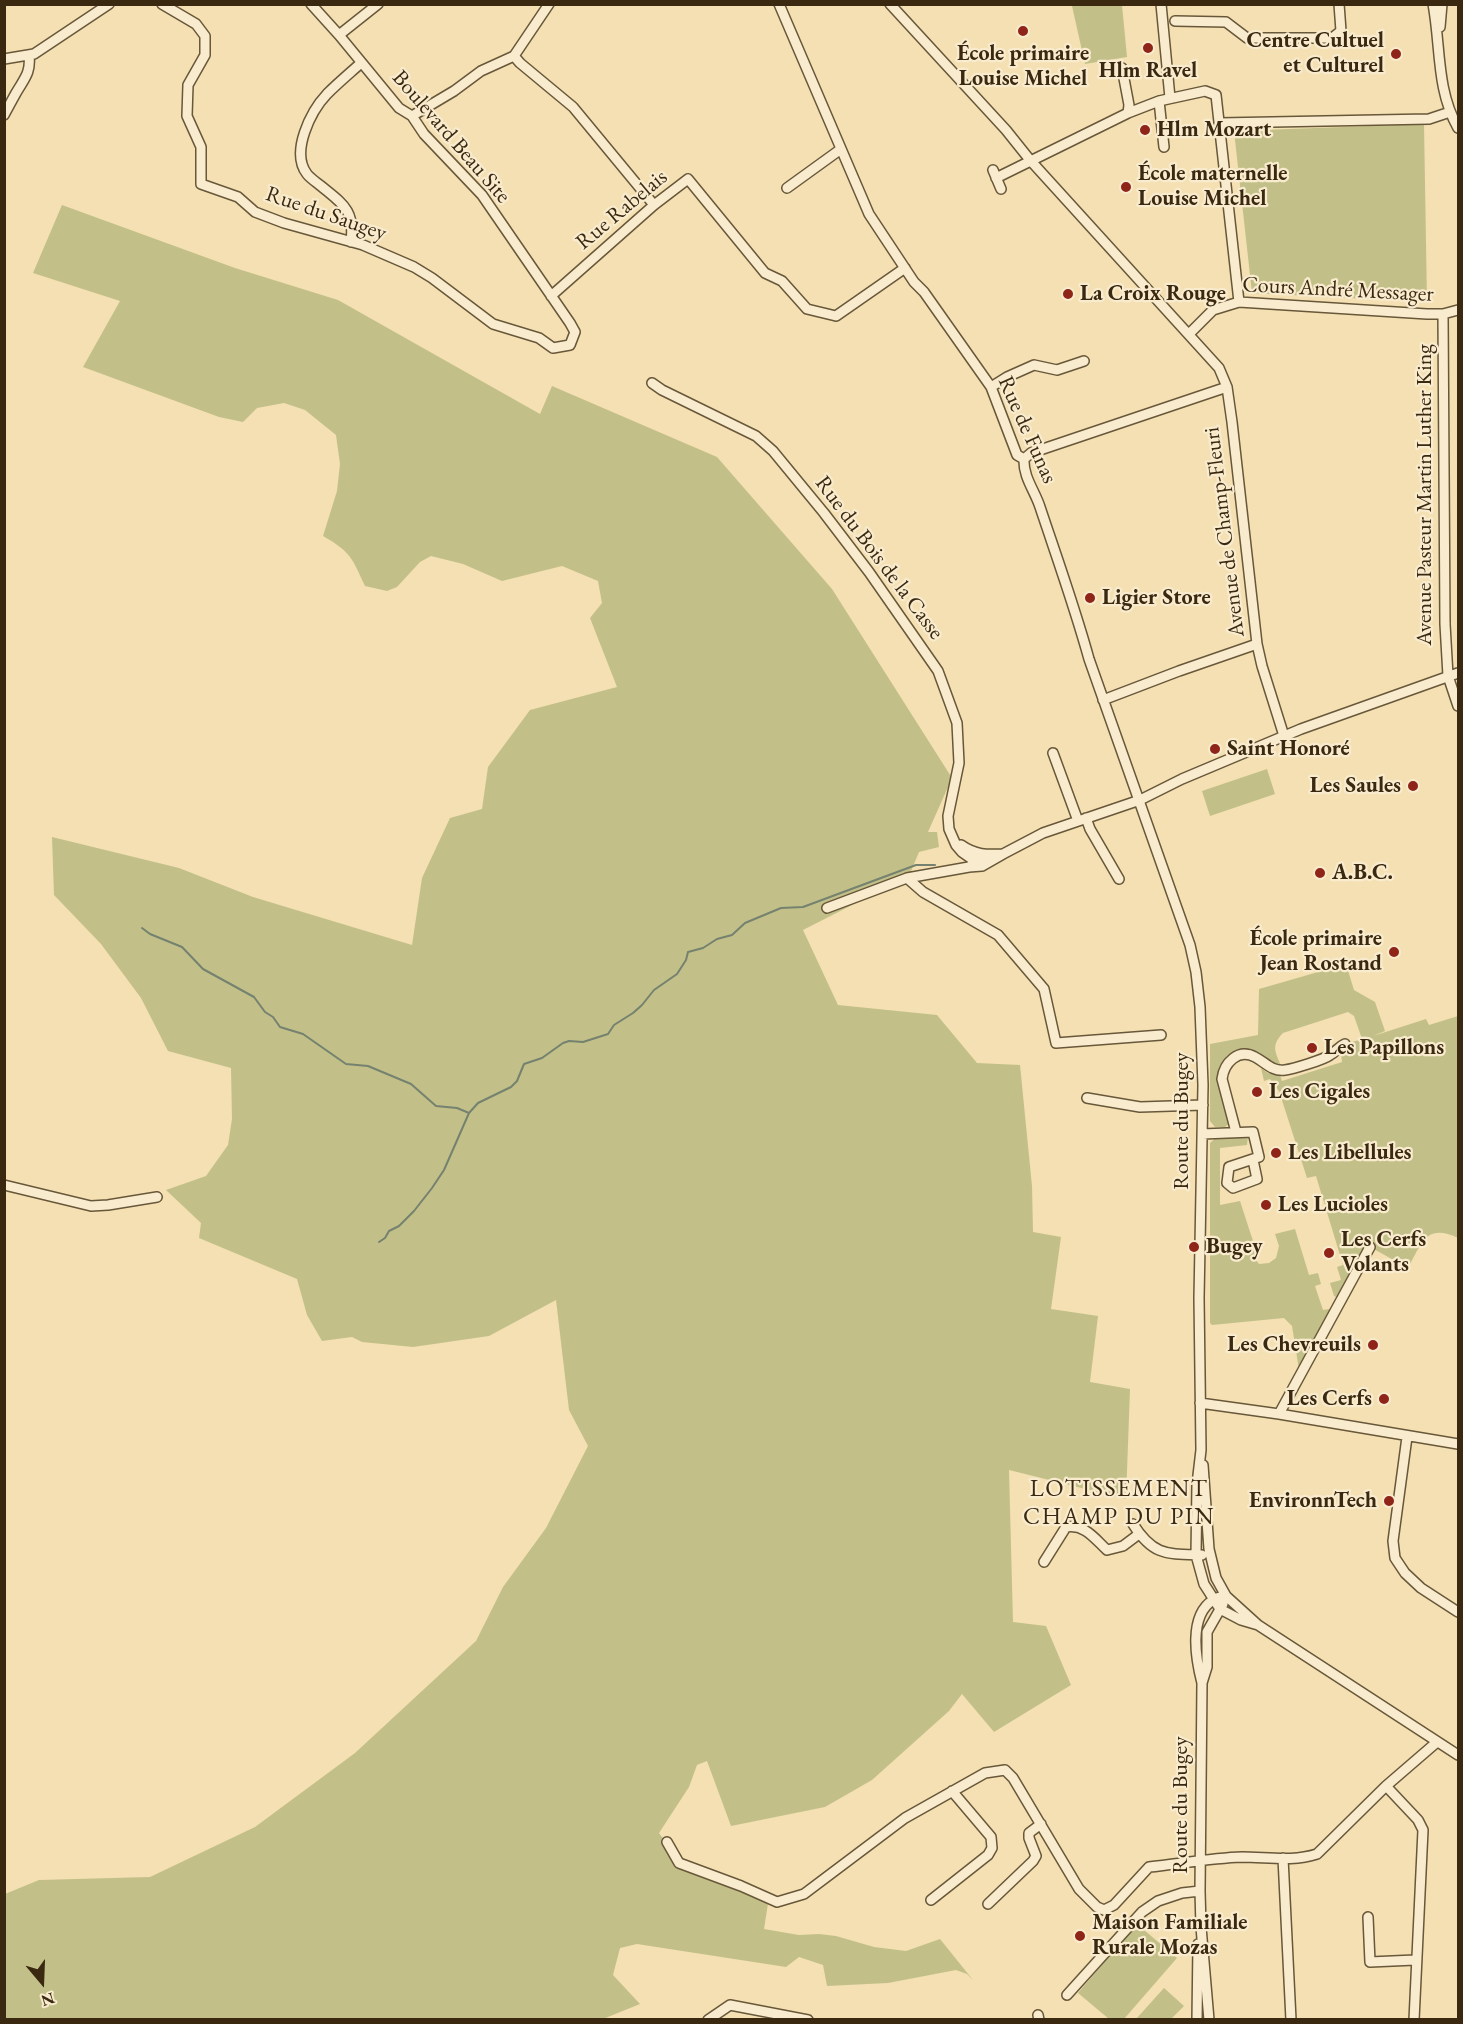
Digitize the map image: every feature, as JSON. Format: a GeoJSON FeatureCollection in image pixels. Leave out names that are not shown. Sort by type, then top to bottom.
{"type":"FeatureCollection","features":[{"type":"Feature","properties":{"kind":"street"},"geometry":{"type":"LineString","coordinates":[[4,58],[29,56],[43,49],[109,4]]}},
{"type":"Feature","properties":{"kind":"street","name":"Rue du Saugey"},"geometry":{"type":"LineString","coordinates":[[162,4],[196,24],[205,36],[205,55],[188,85],[187,116],[201,147],[201,184],[238,197],[255,212],[351,242],[414,267],[493,324],[538,338],[553,348],[570,345],[576,332],[551,296]]}},
{"type":"Feature","properties":{"kind":"street","name":"Boulevard Beau Site"},"geometry":{"type":"LineString","coordinates":[[311,4],[399,108],[412,116],[424,134],[482,195],[551,296]]}},
{"type":"Feature","properties":{"kind":"street"},"geometry":{"type":"LineString","coordinates":[[339,35],[378,4]]}},
{"type":"Feature","properties":{"kind":"street"},"geometry":{"type":"LineString","coordinates":[[412,116],[454,91],[481,71],[514,56],[549,4]]}},
{"type":"Feature","properties":{"kind":"street","name":"Rue de Funas"},"geometry":{"type":"LineString","coordinates":[[779,4],[874,224],[991,387],[1017,455],[1024,459],[1026,472],[1046,524],[1103,700],[1140,800]]}},
{"type":"Feature","properties":{"kind":"street","name":"Avenue de Champ-Fleuri"},"geometry":{"type":"LineString","coordinates":[[890,4],[1006,129],[1030,160],[1219,368],[1227,387],[1232,422],[1257,644],[1284,736]]}},
{"type":"Feature","properties":{"kind":"street"},"geometry":{"type":"LineString","coordinates":[[1161,4],[1170,98]]}},
{"type":"Feature","properties":{"kind":"street"},"geometry":{"type":"LineString","coordinates":[[1175,21],[1226,22],[1247,38],[1332,38],[1341,31],[1339,4]]}},
{"type":"Feature","properties":{"kind":"street"},"geometry":{"type":"LineString","coordinates":[[1433,4],[1443,89],[1458,128]]}},
{"type":"Feature","properties":{"kind":"street"},"geometry":{"type":"LineString","coordinates":[[1438,50],[1442,4]]}},
{"type":"Feature","properties":{"kind":"street"},"geometry":{"type":"LineString","coordinates":[[4,115],[26,79],[30,65],[29,56]]}},
{"type":"Feature","properties":{"kind":"street"},"geometry":{"type":"LineString","coordinates":[[514,56],[519,63],[573,107],[654,205]]}},
{"type":"Feature","properties":{"kind":"street"},"geometry":{"type":"LineString","coordinates":[[351,242],[353,227],[349,211],[307,174],[300,162],[300,152],[304,130],[326,96],[361,63]]}},
{"type":"Feature","properties":{"kind":"street"},"geometry":{"type":"LineString","coordinates":[[1122,68],[1129,105],[1128,113]]}},
{"type":"Feature","properties":{"kind":"street"},"geometry":{"type":"LineString","coordinates":[[1001,189],[994,174],[1030,160],[1128,113],[1170,98],[1205,91],[1216,95],[1239,303]]}},
{"type":"Feature","properties":{"kind":"street"},"geometry":{"type":"LineString","coordinates":[[1159,101],[1164,147]]}},
{"type":"Feature","properties":{"kind":"street"},"geometry":{"type":"LineString","coordinates":[[1220,123],[1429,119],[1450,112]]}},
{"type":"Feature","properties":{"kind":"street"},"geometry":{"type":"LineString","coordinates":[[787,188],[841,149]]}},
{"type":"Feature","properties":{"kind":"street","name":"Rue Rabelais"},"geometry":{"type":"LineString","coordinates":[[551,296],[654,205],[688,179],[765,273],[782,281],[807,309],[836,316],[905,268]]}},
{"type":"Feature","properties":{"kind":"street","name":"Cours André Messager"},"geometry":{"type":"LineString","coordinates":[[1189,334],[1213,310],[1239,303],[1443,314],[1458,310]]}},
{"type":"Feature","properties":{"kind":"street","name":"Avenue Pasteur Martin Luther King"},"geometry":{"type":"LineString","coordinates":[[1443,314],[1445,624],[1448,676],[1458,706]]}},
{"type":"Feature","properties":{"kind":"street"},"geometry":{"type":"LineString","coordinates":[[991,387],[1034,365],[1057,370],[1084,361]]}},
{"type":"Feature","properties":{"kind":"street","name":"Rue du Bois de la Casse"},"geometry":{"type":"LineString","coordinates":[[652,383],[756,436],[773,452],[869,572],[938,671],[957,723],[959,763],[948,816],[949,829],[956,845],[977,862]]}},
{"type":"Feature","properties":{"kind":"street"},"geometry":{"type":"LineString","coordinates":[[1024,459],[1031,453],[1227,387]]}},
{"type":"Feature","properties":{"kind":"street"},"geometry":{"type":"LineString","coordinates":[[1103,700],[1257,644]]}},
{"type":"Feature","properties":{"kind":"street"},"geometry":{"type":"LineString","coordinates":[[827,908],[906,878],[1003,854],[1043,833],[1140,800],[1182,779],[1284,736],[1458,673]]}},
{"type":"Feature","properties":{"kind":"street"},"geometry":{"type":"LineString","coordinates":[[1053,753],[1082,820],[1090,829],[1119,879]]}},
{"type":"Feature","properties":{"kind":"street","name":"Route du Bugey"},"geometry":{"type":"LineString","coordinates":[[1140,800],[1191,945],[1201,1022],[1203,1106],[1199,1298],[1201,1450],[1210,1555],[1216,1578],[1226,1596],[1207,1632],[1207,1667],[1202,1683]]}},
{"type":"Feature","properties":{"kind":"street"},"geometry":{"type":"LineString","coordinates":[[906,878],[923,892],[998,935],[1044,989],[1056,1043],[1161,1035]]}},
{"type":"Feature","properties":{"kind":"street"},"geometry":{"type":"LineString","coordinates":[[1236,1132],[1222,1079],[1226,1065],[1235,1056],[1257,1057],[1271,1068],[1283,1071],[1331,1055],[1338,1047],[1345,1044]]}},
{"type":"Feature","properties":{"kind":"street"},"geometry":{"type":"LineString","coordinates":[[1087,1098],[1140,1107],[1203,1106]]}},
{"type":"Feature","properties":{"kind":"street"},"geometry":{"type":"LineString","coordinates":[[1203,1134],[1253,1132],[1260,1157],[1253,1160]]}},
{"type":"Feature","properties":{"kind":"street"},"geometry":{"type":"LineString","coordinates":[[4,1185],[91,1206],[108,1206],[157,1197]]}},
{"type":"Feature","properties":{"kind":"street"},"geometry":{"type":"LineString","coordinates":[[1279,1414],[1370,1247]]}},
{"type":"Feature","properties":{"kind":"street"},"geometry":{"type":"LineString","coordinates":[[1200,1403],[1458,1444]]}},
{"type":"Feature","properties":{"kind":"street"},"geometry":{"type":"LineString","coordinates":[[1407,1437],[1393,1541],[1395,1558],[1404,1573],[1421,1588],[1458,1612]]}},
{"type":"Feature","properties":{"kind":"street","name":"Route du Bugey"},"geometry":{"type":"LineString","coordinates":[[1201,1450],[1197,1484],[1196,1554],[1198,1569],[1204,1584],[1220,1609]]}},
{"type":"Feature","properties":{"kind":"street"},"geometry":{"type":"LineString","coordinates":[[1133,1524],[1147,1544],[1164,1553],[1210,1555]]}},
{"type":"Feature","properties":{"kind":"street"},"geometry":{"type":"LineString","coordinates":[[1044,1562],[1066,1527],[1076,1526],[1086,1530],[1107,1550],[1124,1546],[1139,1534]]}},
{"type":"Feature","properties":{"kind":"street"},"geometry":{"type":"LineString","coordinates":[[1213,1599],[1226,1596],[1258,1625],[1458,1755]]}},
{"type":"Feature","properties":{"kind":"street","name":"Route du Bugey"},"geometry":{"type":"LineString","coordinates":[[1209,2019],[1201,1927],[1202,1683],[1198,1668],[1197,1621],[1202,1611],[1213,1599]]}},
{"type":"Feature","properties":{"kind":"street"},"geometry":{"type":"LineString","coordinates":[[1220,1609],[1241,1620],[1258,1625]]}},
{"type":"Feature","properties":{"kind":"street"},"geometry":{"type":"LineString","coordinates":[[667,1842],[679,1863],[777,1902],[804,1894],[905,1818],[985,1773],[1005,1770],[1013,1778],[1079,1889],[1097,1907],[1104,1910],[1114,1905],[1149,1867],[1241,1857],[1283,1858],[1308,1857],[1317,1854],[1386,1786],[1437,1742]]}},
{"type":"Feature","properties":{"kind":"street"},"geometry":{"type":"LineString","coordinates":[[1386,1786],[1418,1820],[1423,1830],[1415,1960],[1414,2019]]}},
{"type":"Feature","properties":{"kind":"street"},"geometry":{"type":"LineString","coordinates":[[931,1900],[987,1855],[992,1848],[991,1837],[952,1791]]}},
{"type":"Feature","properties":{"kind":"street"},"geometry":{"type":"LineString","coordinates":[[988,1904],[1033,1861],[1036,1856],[1029,1833],[1041,1824]]}},
{"type":"Feature","properties":{"kind":"street"},"geometry":{"type":"LineString","coordinates":[[1283,1858],[1292,2019]]}},
{"type":"Feature","properties":{"kind":"street"},"geometry":{"type":"LineString","coordinates":[[1067,1995],[1142,1912],[1158,1901],[1182,1893],[1200,1891]]}},
{"type":"Feature","properties":{"kind":"street"},"geometry":{"type":"LineString","coordinates":[[1368,1917],[1370,1962],[1415,1960]]}},
{"type":"Feature","properties":{"kind":"street","name":"Route du Bugey"},"geometry":{"type":"LineString","coordinates":[[1197,2019],[1201,1927]]}},
{"type":"Feature","properties":{"kind":"street"},"geometry":{"type":"LineString","coordinates":[[708,2019],[730,2006],[808,2019]]}},
{"type":"Feature","properties":{"kind":"shaded area"},"geometry":{"type":"Polygon","coordinates":[[[1122,5],[1127,57],[1085,64],[1072,6],[1122,5]]]}},
{"type":"Feature","properties":{"kind":"shaded area"},"geometry":{"type":"Polygon","coordinates":[[[1424,124],[1427,302],[1252,293],[1234,131],[1424,124]]]}},
{"type":"Feature","properties":{"kind":"shaded area"},"geometry":{"type":"Polygon","coordinates":[[[62,205],[235,268],[338,300],[540,414],[552,386],[717,457],[832,589],[952,778],[928,832],[937,832],[939,847],[919,852],[909,876],[803,930],[838,1005],[937,1015],[977,1063],[1020,1065],[1032,1186],[1033,1232],[1061,1237],[1051,1309],[1098,1316],[1090,1382],[1130,1389],[1126,1499],[1009,1470],[1013,1622],[1046,1626],[1071,1685],[994,1732],[962,1694],[949,1711],[872,1780],[825,1807],[731,1826],[707,1761],[697,1765],[689,1787],[659,1833],[680,1862],[769,1897],[764,1929],[799,1935],[836,1936],[874,1947],[906,1951],[940,1939],[973,1980],[967,1974],[956,1970],[888,1983],[827,1986],[823,1965],[799,1957],[786,1967],[637,1944],[620,1948],[613,1975],[640,2004],[603,2019],[5,2020],[5,1894],[39,1880],[150,1877],[255,1827],[355,1753],[476,1641],[503,1587],[546,1528],[588,1446],[569,1410],[556,1300],[489,1336],[413,1347],[362,1342],[352,1337],[322,1341],[307,1315],[297,1279],[199,1238],[201,1223],[166,1190],[206,1176],[228,1145],[232,1119],[231,1068],[168,1051],[141,998],[101,944],[54,895],[52,837],[179,868],[253,897],[412,945],[422,878],[450,818],[482,809],[488,767],[530,710],[617,687],[590,618],[602,603],[598,581],[562,566],[502,581],[463,564],[431,556],[420,562],[397,587],[387,591],[365,586],[345,551],[323,536],[337,491],[340,464],[336,435],[305,410],[284,403],[257,408],[243,422],[219,417],[83,367],[120,301],[33,273],[62,205]]]}},
{"type":"Feature","properties":{"kind":"shaded area"},"geometry":{"type":"Polygon","coordinates":[[[1267,769],[1275,794],[1210,816],[1202,791],[1267,769]]]}},
{"type":"Feature","properties":{"kind":"shaded area"},"geometry":{"type":"Polygon","coordinates":[[[1346,964],[1354,990],[1375,1002],[1385,1031],[1373,1036],[1426,1019],[1429,1025],[1458,1016],[1458,1238],[1447,1234],[1432,1234],[1426,1238],[1408,1268],[1370,1247],[1342,1300],[1334,1296],[1330,1283],[1341,1280],[1337,1267],[1343,1265],[1316,1176],[1307,1178],[1279,1091],[1270,1079],[1264,1081],[1261,1068],[1268,1073],[1280,1075],[1282,1081],[1342,1062],[1341,1053],[1349,1043],[1362,1039],[1354,1016],[1348,1012],[1283,1033],[1275,1047],[1283,1071],[1250,1055],[1226,1065],[1230,1123],[1225,1127],[1215,1127],[1210,1121],[1210,1044],[1258,1035],[1259,989],[1346,964]]]}},
{"type":"Feature","properties":{"kind":"shaded area"},"geometry":{"type":"Polygon","coordinates":[[[1218,1136],[1248,1136],[1247,1145],[1220,1148],[1220,1205],[1240,1201],[1253,1241],[1256,1260],[1259,1264],[1269,1263],[1276,1258],[1279,1246],[1275,1234],[1295,1229],[1309,1275],[1318,1273],[1321,1284],[1315,1286],[1323,1310],[1329,1309],[1335,1313],[1300,1376],[1292,1326],[1284,1318],[1212,1325],[1210,1323],[1210,1143],[1218,1136]]]}},
{"type":"Feature","properties":{"kind":"shaded area"},"geometry":{"type":"Polygon","coordinates":[[[1137,1924],[1177,1958],[1124,2019],[1109,2019],[1078,1993],[1137,1924]]]}},
{"type":"Feature","properties":{"kind":"shaded area"},"geometry":{"type":"Polygon","coordinates":[[[1164,1988],[1184,2006],[1171,2019],[1136,2019],[1164,1988]]]}},
{"type":"Feature","properties":{"kind":"waterway"},"geometry":{"type":"LineString","coordinates":[[379,1242],[414,1211],[432,1188],[444,1170],[469,1113],[478,1103],[511,1087],[517,1081],[524,1064],[542,1058],[563,1043],[583,1042],[608,1034],[614,1025],[642,1005],[654,990],[677,974],[688,952],[732,935],[745,923],[781,908],[803,907],[916,865],[935,865]]}},
{"type":"Feature","properties":{"kind":"waterway"},"geometry":{"type":"LineString","coordinates":[[142,928],[150,934],[182,947],[203,969],[254,997],[280,1027],[303,1034],[346,1064],[368,1066],[411,1084],[436,1106],[457,1108],[469,1113]]}},
{"type":"Feature","properties":{"kind":"place","name":"École primaire Louise Michel"},"geometry":{"type":"Point","coordinates":[1023,31]}},
{"type":"Feature","properties":{"kind":"place","name":"Hlm Ravel"},"geometry":{"type":"Point","coordinates":[1148,48]}},
{"type":"Feature","properties":{"kind":"place","name":"Centre Cultuel et Culturel"},"geometry":{"type":"Point","coordinates":[1396,54]}},
{"type":"Feature","properties":{"kind":"place","name":"Hlm Mozart"},"geometry":{"type":"Point","coordinates":[1145,130]}},
{"type":"Feature","properties":{"kind":"place","name":"École maternelle Louise Michel"},"geometry":{"type":"Point","coordinates":[1126,187]}},
{"type":"Feature","properties":{"kind":"place","name":"La Croix Rouge"},"geometry":{"type":"Point","coordinates":[1068,294]}},
{"type":"Feature","properties":{"kind":"place","name":"Ligier Store"},"geometry":{"type":"Point","coordinates":[1090,598]}},
{"type":"Feature","properties":{"kind":"place","name":"Saint Honoré"},"geometry":{"type":"Point","coordinates":[1215,749]}},
{"type":"Feature","properties":{"kind":"place","name":"Les Saules"},"geometry":{"type":"Point","coordinates":[1413,786]}},
{"type":"Feature","properties":{"kind":"place","name":"A.B.C."},"geometry":{"type":"Point","coordinates":[1320,873]}},
{"type":"Feature","properties":{"kind":"place","name":"École primaire Jean Rostand"},"geometry":{"type":"Point","coordinates":[1394,952]}},
{"type":"Feature","properties":{"kind":"place","name":"Les Papillons"},"geometry":{"type":"Point","coordinates":[1312,1048]}},
{"type":"Feature","properties":{"kind":"place","name":"Les Cigales"},"geometry":{"type":"Point","coordinates":[1257,1092]}},
{"type":"Feature","properties":{"kind":"place","name":"Les Libellules"},"geometry":{"type":"Point","coordinates":[1276,1153]}},
{"type":"Feature","properties":{"kind":"place","name":"Les Lucioles"},"geometry":{"type":"Point","coordinates":[1266,1205]}},
{"type":"Feature","properties":{"kind":"place","name":"Bugey"},"geometry":{"type":"Point","coordinates":[1194,1247]}},
{"type":"Feature","properties":{"kind":"place","name":"Les Cerfs Volants"},"geometry":{"type":"Point","coordinates":[1329,1253]}},
{"type":"Feature","properties":{"kind":"place","name":"Les Chevreuils"},"geometry":{"type":"Point","coordinates":[1373,1345]}},
{"type":"Feature","properties":{"kind":"place","name":"Les Cerfs"},"geometry":{"type":"Point","coordinates":[1384,1399]}},
{"type":"Feature","properties":{"kind":"place","name":"EnvironnTech"},"geometry":{"type":"Point","coordinates":[1389,1501]}},
{"type":"Feature","properties":{"kind":"place","name":"Maison Familiale Rurale Mozas"},"geometry":{"type":"Point","coordinates":[1080,1936]}},
{"type":"Feature","properties":{"kind":"district","name":"LOTISSEMENT CHAMP DU PIN"},"geometry":{"type":"Point","coordinates":[1119,1503]}}]}
